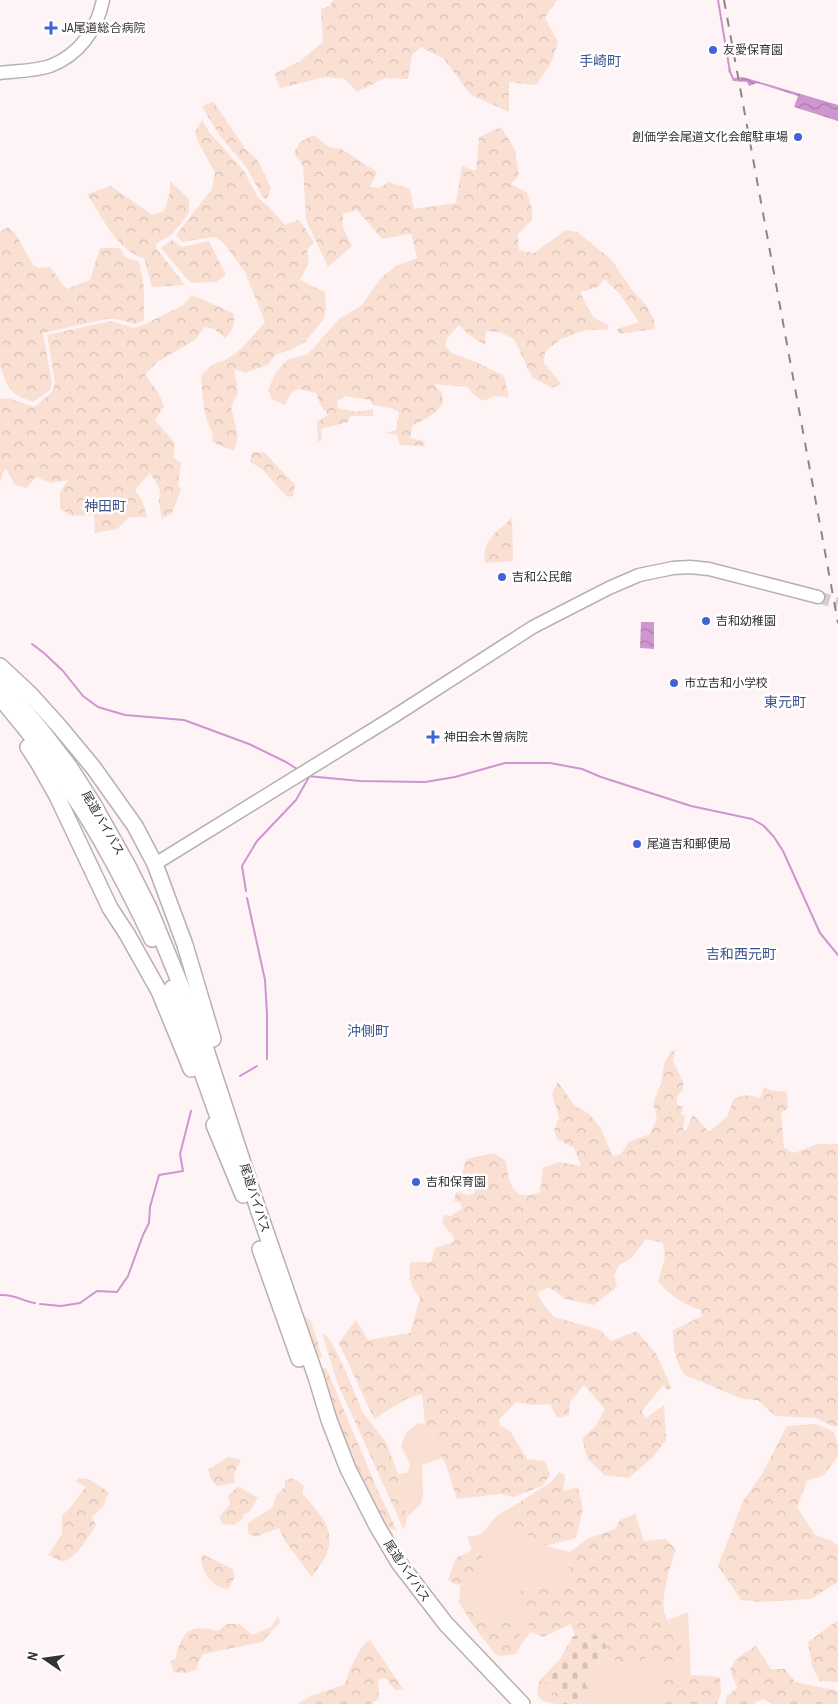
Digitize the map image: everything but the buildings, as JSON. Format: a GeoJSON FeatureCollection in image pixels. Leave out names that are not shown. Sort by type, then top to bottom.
{"type":"FeatureCollection","features":[{"type":"Feature","properties":{"kind":"highway"},"geometry":{"type":"LineString","coordinates":[[0,666],[30,694],[93,767],[135,826],[155,864],[185,946],[304,1340]]}},
{"type":"Feature","properties":{"kind":"highway","name":"尾道バイパス"},"geometry":{"type":"LineString","coordinates":[[0,681],[42,730],[69,766],[101,818],[150,908],[202,1037],[329,1420],[348,1469],[377,1526],[392,1551],[446,1624],[522,1704]]}},
{"type":"Feature","properties":{"kind":"highway","name":"尾道バイパス"},"geometry":{"type":"LineString","coordinates":[[0,698],[33,737],[77,799],[108,850],[153,941],[221,1124],[242,1195],[272,1284],[319,1412],[349,1480],[373,1528],[402,1577],[427,1612],[463,1656],[507,1704]]}},
{"type":"Feature","properties":{"kind":"highway"},"geometry":{"type":"LineString","coordinates":[[0,709],[40,764],[110,908],[159,990],[242,1195]]}},
{"type":"Feature","properties":{"kind":"street"},"geometry":{"type":"LineString","coordinates":[[0,73],[48,66],[69,57],[82,45],[94,27],[103,0]]}},
{"type":"Feature","properties":{"kind":"street"},"geometry":{"type":"LineString","coordinates":[[155,864],[393,717],[533,627],[639,575],[674,568],[709,569],[818,597]]}},
{"type":"Feature","properties":{"kind":"green space"},"geometry":{"type":"Polygon","coordinates":[[[333,0],[559,0],[556,1],[545,18],[558,42],[551,63],[536,85],[509,82],[509,112],[471,95],[444,59],[421,47],[412,55],[408,79],[385,78],[357,92],[345,79],[325,77],[280,88],[274,74],[299,62],[323,42],[321,9],[330,6],[333,0]]]}},
{"type":"Feature","properties":{"kind":"green space"},"geometry":{"type":"Polygon","coordinates":[[[213,101],[246,150],[257,159],[271,188],[267,199],[263,198],[247,168],[220,136],[202,107],[213,101]]]}},
{"type":"Feature","properties":{"kind":"green space"},"geometry":{"type":"Polygon","coordinates":[[[202,120],[209,132],[244,171],[258,198],[285,225],[298,220],[303,225],[314,243],[307,249],[309,262],[300,280],[325,292],[326,308],[324,319],[305,342],[275,355],[269,364],[245,373],[234,369],[238,393],[231,407],[238,436],[234,451],[212,442],[213,433],[205,412],[201,375],[212,365],[227,359],[241,349],[265,322],[244,270],[221,240],[213,237],[182,242],[176,235],[212,189],[215,172],[198,142],[195,132],[202,120]]]}},
{"type":"Feature","properties":{"kind":"green space"},"geometry":{"type":"Polygon","coordinates":[[[501,127],[515,150],[519,175],[511,184],[527,193],[532,208],[532,220],[518,234],[519,250],[534,253],[566,230],[577,232],[611,259],[632,290],[646,305],[654,320],[655,329],[619,334],[617,329],[639,322],[619,293],[604,279],[598,287],[580,292],[593,317],[609,326],[607,330],[586,330],[561,339],[545,352],[544,363],[561,384],[552,388],[532,377],[514,339],[499,332],[486,331],[485,345],[469,335],[459,325],[447,338],[445,346],[451,353],[476,362],[504,376],[509,397],[495,396],[483,401],[467,387],[434,384],[442,393],[443,404],[431,416],[413,425],[410,438],[425,441],[424,446],[400,445],[397,435],[385,433],[396,430],[399,412],[392,408],[373,405],[370,400],[345,396],[337,401],[338,408],[356,412],[373,409],[373,416],[350,416],[348,422],[321,429],[322,439],[318,442],[317,422],[328,415],[321,406],[316,393],[298,389],[291,393],[285,405],[272,399],[268,390],[276,372],[287,360],[308,354],[339,319],[362,305],[381,278],[396,266],[417,258],[411,234],[382,239],[357,210],[343,214],[343,228],[352,246],[328,267],[306,220],[303,166],[294,153],[300,142],[314,135],[329,147],[341,149],[377,172],[370,187],[379,188],[389,182],[410,189],[414,209],[456,203],[462,166],[476,171],[479,137],[501,127]]]}},
{"type":"Feature","properties":{"kind":"green space"},"geometry":{"type":"Polygon","coordinates":[[[170,181],[189,199],[189,212],[171,235],[157,243],[156,248],[185,285],[152,287],[144,258],[135,254],[118,241],[87,194],[111,186],[152,215],[164,211],[170,192],[170,181]]]}},
{"type":"Feature","properties":{"kind":"green space"},"geometry":{"type":"Polygon","coordinates":[[[8,227],[15,233],[33,265],[39,268],[50,267],[66,289],[90,280],[100,248],[120,248],[126,258],[139,261],[144,288],[144,321],[135,324],[116,319],[106,319],[43,333],[52,383],[50,390],[33,402],[11,390],[0,366],[0,232],[8,227]]]}},
{"type":"Feature","properties":{"kind":"green space"},"geometry":{"type":"Polygon","coordinates":[[[172,240],[182,247],[209,241],[226,275],[216,282],[191,283],[161,248],[172,240]]]}},
{"type":"Feature","properties":{"kind":"green space"},"geometry":{"type":"Polygon","coordinates":[[[192,295],[233,313],[234,324],[225,338],[214,329],[204,327],[196,339],[156,363],[145,375],[158,392],[164,406],[155,420],[175,443],[173,457],[181,463],[178,484],[181,490],[172,513],[162,519],[159,502],[160,489],[150,473],[135,490],[142,500],[147,517],[129,517],[117,529],[95,533],[94,515],[72,516],[60,509],[60,492],[68,480],[51,483],[36,477],[27,488],[15,485],[6,469],[3,472],[0,483],[0,399],[9,398],[34,407],[52,392],[55,383],[47,335],[111,321],[134,328],[183,305],[192,295]]]}},
{"type":"Feature","properties":{"kind":"green space"},"geometry":{"type":"Polygon","coordinates":[[[252,452],[264,452],[295,485],[293,496],[287,497],[262,469],[250,462],[252,452]]]}},
{"type":"Feature","properties":{"kind":"green space"},"geometry":{"type":"Polygon","coordinates":[[[512,518],[513,561],[485,563],[486,548],[491,537],[512,518]]]}},
{"type":"Feature","properties":{"kind":"green space"},"geometry":{"type":"Polygon","coordinates":[[[676,1049],[673,1061],[683,1082],[683,1089],[677,1097],[677,1105],[683,1107],[681,1114],[685,1116],[683,1129],[685,1132],[693,1115],[709,1132],[727,1117],[734,1098],[748,1095],[760,1098],[764,1087],[770,1090],[787,1092],[788,1108],[781,1113],[784,1148],[794,1153],[818,1144],[838,1144],[838,1426],[832,1426],[816,1418],[775,1416],[758,1400],[743,1399],[685,1375],[675,1354],[673,1330],[702,1316],[701,1310],[678,1299],[658,1282],[665,1257],[663,1243],[646,1239],[632,1258],[619,1265],[614,1276],[617,1287],[594,1305],[565,1299],[549,1287],[538,1293],[540,1300],[554,1317],[600,1330],[611,1341],[637,1331],[657,1355],[671,1387],[668,1391],[663,1385],[642,1411],[646,1418],[664,1405],[666,1440],[653,1457],[629,1478],[604,1475],[587,1458],[582,1438],[595,1427],[605,1409],[584,1385],[570,1402],[569,1415],[557,1418],[550,1404],[531,1405],[516,1402],[499,1420],[500,1426],[510,1431],[527,1459],[545,1461],[550,1475],[542,1486],[514,1497],[500,1494],[457,1499],[446,1465],[425,1424],[422,1394],[406,1399],[374,1419],[339,1343],[356,1320],[368,1340],[410,1333],[420,1298],[411,1282],[409,1272],[411,1262],[431,1262],[435,1248],[454,1242],[453,1236],[442,1223],[444,1215],[451,1216],[462,1208],[460,1202],[454,1201],[456,1192],[468,1195],[475,1193],[474,1184],[460,1184],[466,1159],[494,1153],[506,1161],[509,1177],[514,1189],[523,1195],[540,1192],[543,1168],[559,1162],[581,1166],[574,1148],[557,1139],[554,1130],[559,1118],[552,1094],[558,1082],[574,1105],[589,1114],[600,1127],[613,1156],[621,1154],[629,1142],[650,1134],[657,1118],[653,1103],[661,1084],[664,1064],[670,1053],[676,1049]]]}},
{"type":"Feature","properties":{"kind":"green space"},"geometry":{"type":"Polygon","coordinates":[[[302,1315],[311,1321],[322,1357],[316,1358],[302,1315]]]}},
{"type":"Feature","properties":{"kind":"green space"},"geometry":{"type":"Polygon","coordinates":[[[324,1333],[332,1343],[363,1413],[386,1442],[398,1474],[407,1517],[404,1530],[337,1382],[323,1336],[324,1333]]]}},
{"type":"Feature","properties":{"kind":"green space"},"geometry":{"type":"Polygon","coordinates":[[[326,1368],[397,1531],[383,1525],[338,1430],[318,1370],[326,1368]]]}},
{"type":"Feature","properties":{"kind":"green space"},"geometry":{"type":"Polygon","coordinates":[[[418,1423],[425,1424],[443,1458],[422,1465],[423,1493],[421,1504],[407,1517],[398,1474],[407,1473],[410,1465],[401,1446],[406,1433],[418,1423]]]}},
{"type":"Feature","properties":{"kind":"green space"},"geometry":{"type":"Polygon","coordinates":[[[816,1424],[834,1432],[838,1445],[838,1456],[824,1475],[807,1481],[797,1507],[815,1535],[830,1540],[838,1546],[838,1582],[811,1599],[762,1602],[741,1600],[718,1566],[743,1501],[761,1476],[787,1426],[816,1424]]]}},
{"type":"Feature","properties":{"kind":"green space"},"geometry":{"type":"Polygon","coordinates":[[[228,1457],[241,1460],[234,1474],[235,1483],[217,1486],[211,1479],[208,1470],[228,1457]]]}},
{"type":"Feature","properties":{"kind":"green space"},"geometry":{"type":"Polygon","coordinates":[[[559,1472],[565,1475],[563,1491],[578,1487],[583,1509],[576,1538],[546,1546],[514,1527],[515,1505],[551,1482],[559,1472]]]}},
{"type":"Feature","properties":{"kind":"green space"},"geometry":{"type":"Polygon","coordinates":[[[78,1478],[88,1479],[109,1492],[103,1507],[92,1517],[96,1525],[86,1540],[72,1557],[61,1561],[48,1555],[62,1534],[62,1516],[86,1487],[76,1482],[78,1478]]]}},
{"type":"Feature","properties":{"kind":"green space"},"geometry":{"type":"Polygon","coordinates":[[[293,1478],[304,1486],[302,1493],[323,1519],[329,1533],[327,1553],[312,1577],[285,1541],[279,1528],[256,1537],[248,1534],[248,1523],[273,1507],[276,1495],[285,1487],[285,1480],[293,1478]]]}},
{"type":"Feature","properties":{"kind":"green space"},"geometry":{"type":"Polygon","coordinates":[[[238,1486],[258,1498],[249,1512],[244,1514],[242,1520],[234,1525],[223,1524],[219,1517],[230,1504],[228,1496],[238,1486]]]}},
{"type":"Feature","properties":{"kind":"green space"},"geometry":{"type":"Polygon","coordinates":[[[515,1505],[515,1527],[546,1546],[570,1552],[569,1578],[545,1587],[523,1589],[523,1610],[531,1632],[522,1643],[517,1625],[501,1618],[488,1619],[481,1608],[459,1602],[460,1586],[472,1579],[482,1556],[472,1550],[467,1536],[482,1533],[497,1516],[515,1505]]]}},
{"type":"Feature","properties":{"kind":"green space"},"geometry":{"type":"Polygon","coordinates":[[[635,1514],[644,1541],[665,1539],[676,1549],[666,1584],[663,1603],[666,1618],[683,1649],[673,1660],[663,1665],[654,1656],[644,1658],[637,1669],[612,1659],[599,1661],[606,1649],[596,1636],[575,1636],[571,1624],[543,1637],[531,1632],[523,1610],[514,1598],[523,1589],[545,1587],[569,1578],[570,1552],[587,1539],[615,1529],[620,1520],[635,1514]]]}},
{"type":"Feature","properties":{"kind":"green space"},"geometry":{"type":"Polygon","coordinates":[[[472,1550],[482,1556],[485,1563],[473,1578],[465,1584],[454,1584],[448,1580],[456,1558],[472,1550]]]}},
{"type":"Feature","properties":{"kind":"green space"},"geometry":{"type":"Polygon","coordinates":[[[202,1554],[233,1569],[235,1577],[228,1589],[217,1585],[208,1577],[202,1566],[202,1554]]]}},
{"type":"Feature","properties":{"kind":"green space"},"geometry":{"type":"Polygon","coordinates":[[[459,1602],[481,1608],[488,1619],[501,1618],[517,1625],[522,1643],[516,1654],[496,1655],[474,1627],[459,1602]]]}},
{"type":"Feature","properties":{"kind":"green space"},"geometry":{"type":"Polygon","coordinates":[[[688,1612],[691,1675],[664,1680],[660,1704],[575,1704],[592,1696],[584,1684],[599,1661],[612,1659],[637,1669],[644,1658],[683,1649],[668,1620],[688,1612]]]}},
{"type":"Feature","properties":{"kind":"green space"},"geometry":{"type":"Polygon","coordinates":[[[278,1616],[280,1622],[262,1642],[203,1654],[196,1670],[185,1673],[174,1672],[170,1662],[176,1658],[181,1641],[189,1631],[200,1628],[218,1631],[226,1624],[240,1624],[252,1635],[271,1627],[278,1616]]]}},
{"type":"Feature","properties":{"kind":"green space"},"geometry":{"type":"Polygon","coordinates":[[[838,1620],[838,1682],[820,1681],[812,1666],[808,1642],[838,1620]]]}},
{"type":"Feature","properties":{"kind":"green space"},"geometry":{"type":"Polygon","coordinates":[[[573,1636],[596,1636],[604,1640],[606,1649],[585,1684],[592,1696],[575,1704],[562,1704],[550,1686],[540,1680],[560,1659],[573,1636]]]}},
{"type":"Feature","properties":{"kind":"green space"},"geometry":{"type":"Polygon","coordinates":[[[370,1640],[403,1689],[395,1690],[386,1678],[380,1679],[378,1683],[379,1698],[371,1704],[297,1704],[311,1696],[343,1685],[360,1650],[370,1640]]]}},
{"type":"Feature","properties":{"kind":"green space"},"geometry":{"type":"Polygon","coordinates":[[[756,1646],[771,1669],[785,1669],[795,1682],[838,1691],[838,1704],[773,1704],[763,1699],[753,1704],[725,1704],[727,1696],[737,1688],[730,1670],[736,1659],[756,1646]]]}},
{"type":"Feature","properties":{"kind":"green space"},"geometry":{"type":"Polygon","coordinates":[[[691,1675],[720,1677],[721,1693],[717,1704],[660,1704],[664,1680],[691,1675]]]}},
{"type":"Feature","properties":{"kind":"green space"},"geometry":{"type":"Polygon","coordinates":[[[540,1680],[550,1686],[562,1704],[541,1700],[538,1692],[540,1680]]]}},
{"type":"Feature","properties":{"kind":"water"},"geometry":{"type":"Polygon","coordinates":[[[730,69],[734,78],[743,77],[838,105],[838,121],[794,107],[798,96],[757,83],[749,86],[747,82],[733,81],[728,70],[730,69]]]}},
{"type":"Feature","properties":{"kind":"water"},"geometry":{"type":"Polygon","coordinates":[[[641,622],[654,622],[654,649],[640,648],[641,622]]]}},
{"type":"Feature","properties":{"kind":"waterway"},"geometry":{"type":"LineString","coordinates":[[718,0],[730,72]]}},
{"type":"Feature","properties":{"kind":"waterway"},"geometry":{"type":"LineString","coordinates":[[32,644],[63,671],[83,696],[98,707],[125,715],[184,720],[249,744],[297,769]]}},
{"type":"Feature","properties":{"kind":"waterway"},"geometry":{"type":"LineString","coordinates":[[307,776],[360,781],[425,782],[455,777],[505,763],[550,763],[582,769],[691,806],[752,819],[764,826],[783,851],[820,933],[838,955]]}},
{"type":"Feature","properties":{"kind":"waterway"},"geometry":{"type":"LineString","coordinates":[[246,891],[242,866],[257,841],[296,800],[309,777]]}},
{"type":"Feature","properties":{"kind":"waterway"},"geometry":{"type":"LineString","coordinates":[[247,898],[265,980],[267,1059]]}},
{"type":"Feature","properties":{"kind":"waterway"},"geometry":{"type":"LineString","coordinates":[[240,1076],[257,1066]]}},
{"type":"Feature","properties":{"kind":"waterway"},"geometry":{"type":"LineString","coordinates":[[40,1304],[61,1306],[80,1303],[97,1291],[117,1292],[128,1276],[149,1223],[150,1207],[159,1175],[183,1171],[180,1154],[191,1111]]}},
{"type":"Feature","properties":{"kind":"waterway"},"geometry":{"type":"LineString","coordinates":[[0,1295],[35,1303]]}},
{"type":"Feature","properties":{"kind":"tunnel"},"geometry":{"type":"LineString","coordinates":[[818,597],[838,603]]}},
{"type":"Feature","properties":{"kind":"railway"},"geometry":{"type":"LineString","coordinates":[[724,0],[838,623]]}},
{"type":"Feature","properties":{"kind":"place","name":"JA尾道総合病院"},"geometry":{"type":"Point","coordinates":[51,28]}},
{"type":"Feature","properties":{"kind":"place","name":"友愛保育園"},"geometry":{"type":"Point","coordinates":[713,50]}},
{"type":"Feature","properties":{"kind":"place","name":"創価学会尾道文化会館駐車場"},"geometry":{"type":"Point","coordinates":[798,137]}},
{"type":"Feature","properties":{"kind":"place","name":"吉和公民館"},"geometry":{"type":"Point","coordinates":[502,577]}},
{"type":"Feature","properties":{"kind":"place","name":"吉和幼稚園"},"geometry":{"type":"Point","coordinates":[706,621]}},
{"type":"Feature","properties":{"kind":"place","name":"市立吉和小学校"},"geometry":{"type":"Point","coordinates":[674,683]}},
{"type":"Feature","properties":{"kind":"place","name":"神田会木曽病院"},"geometry":{"type":"Point","coordinates":[433,737]}},
{"type":"Feature","properties":{"kind":"place","name":"尾道吉和郵便局"},"geometry":{"type":"Point","coordinates":[637,844]}},
{"type":"Feature","properties":{"kind":"place","name":"吉和保育園"},"geometry":{"type":"Point","coordinates":[416,1182]}},
{"type":"Feature","properties":{"kind":"district","name":"手崎町"},"geometry":{"type":"Point","coordinates":[600,61]}},
{"type":"Feature","properties":{"kind":"district","name":"神田町"},"geometry":{"type":"Point","coordinates":[105,506]}},
{"type":"Feature","properties":{"kind":"district","name":"東元町"},"geometry":{"type":"Point","coordinates":[785,702]}},
{"type":"Feature","properties":{"kind":"district","name":"吉和西元町"},"geometry":{"type":"Point","coordinates":[741,954]}},
{"type":"Feature","properties":{"kind":"district","name":"沖側町"},"geometry":{"type":"Point","coordinates":[368,1031]}}]}
